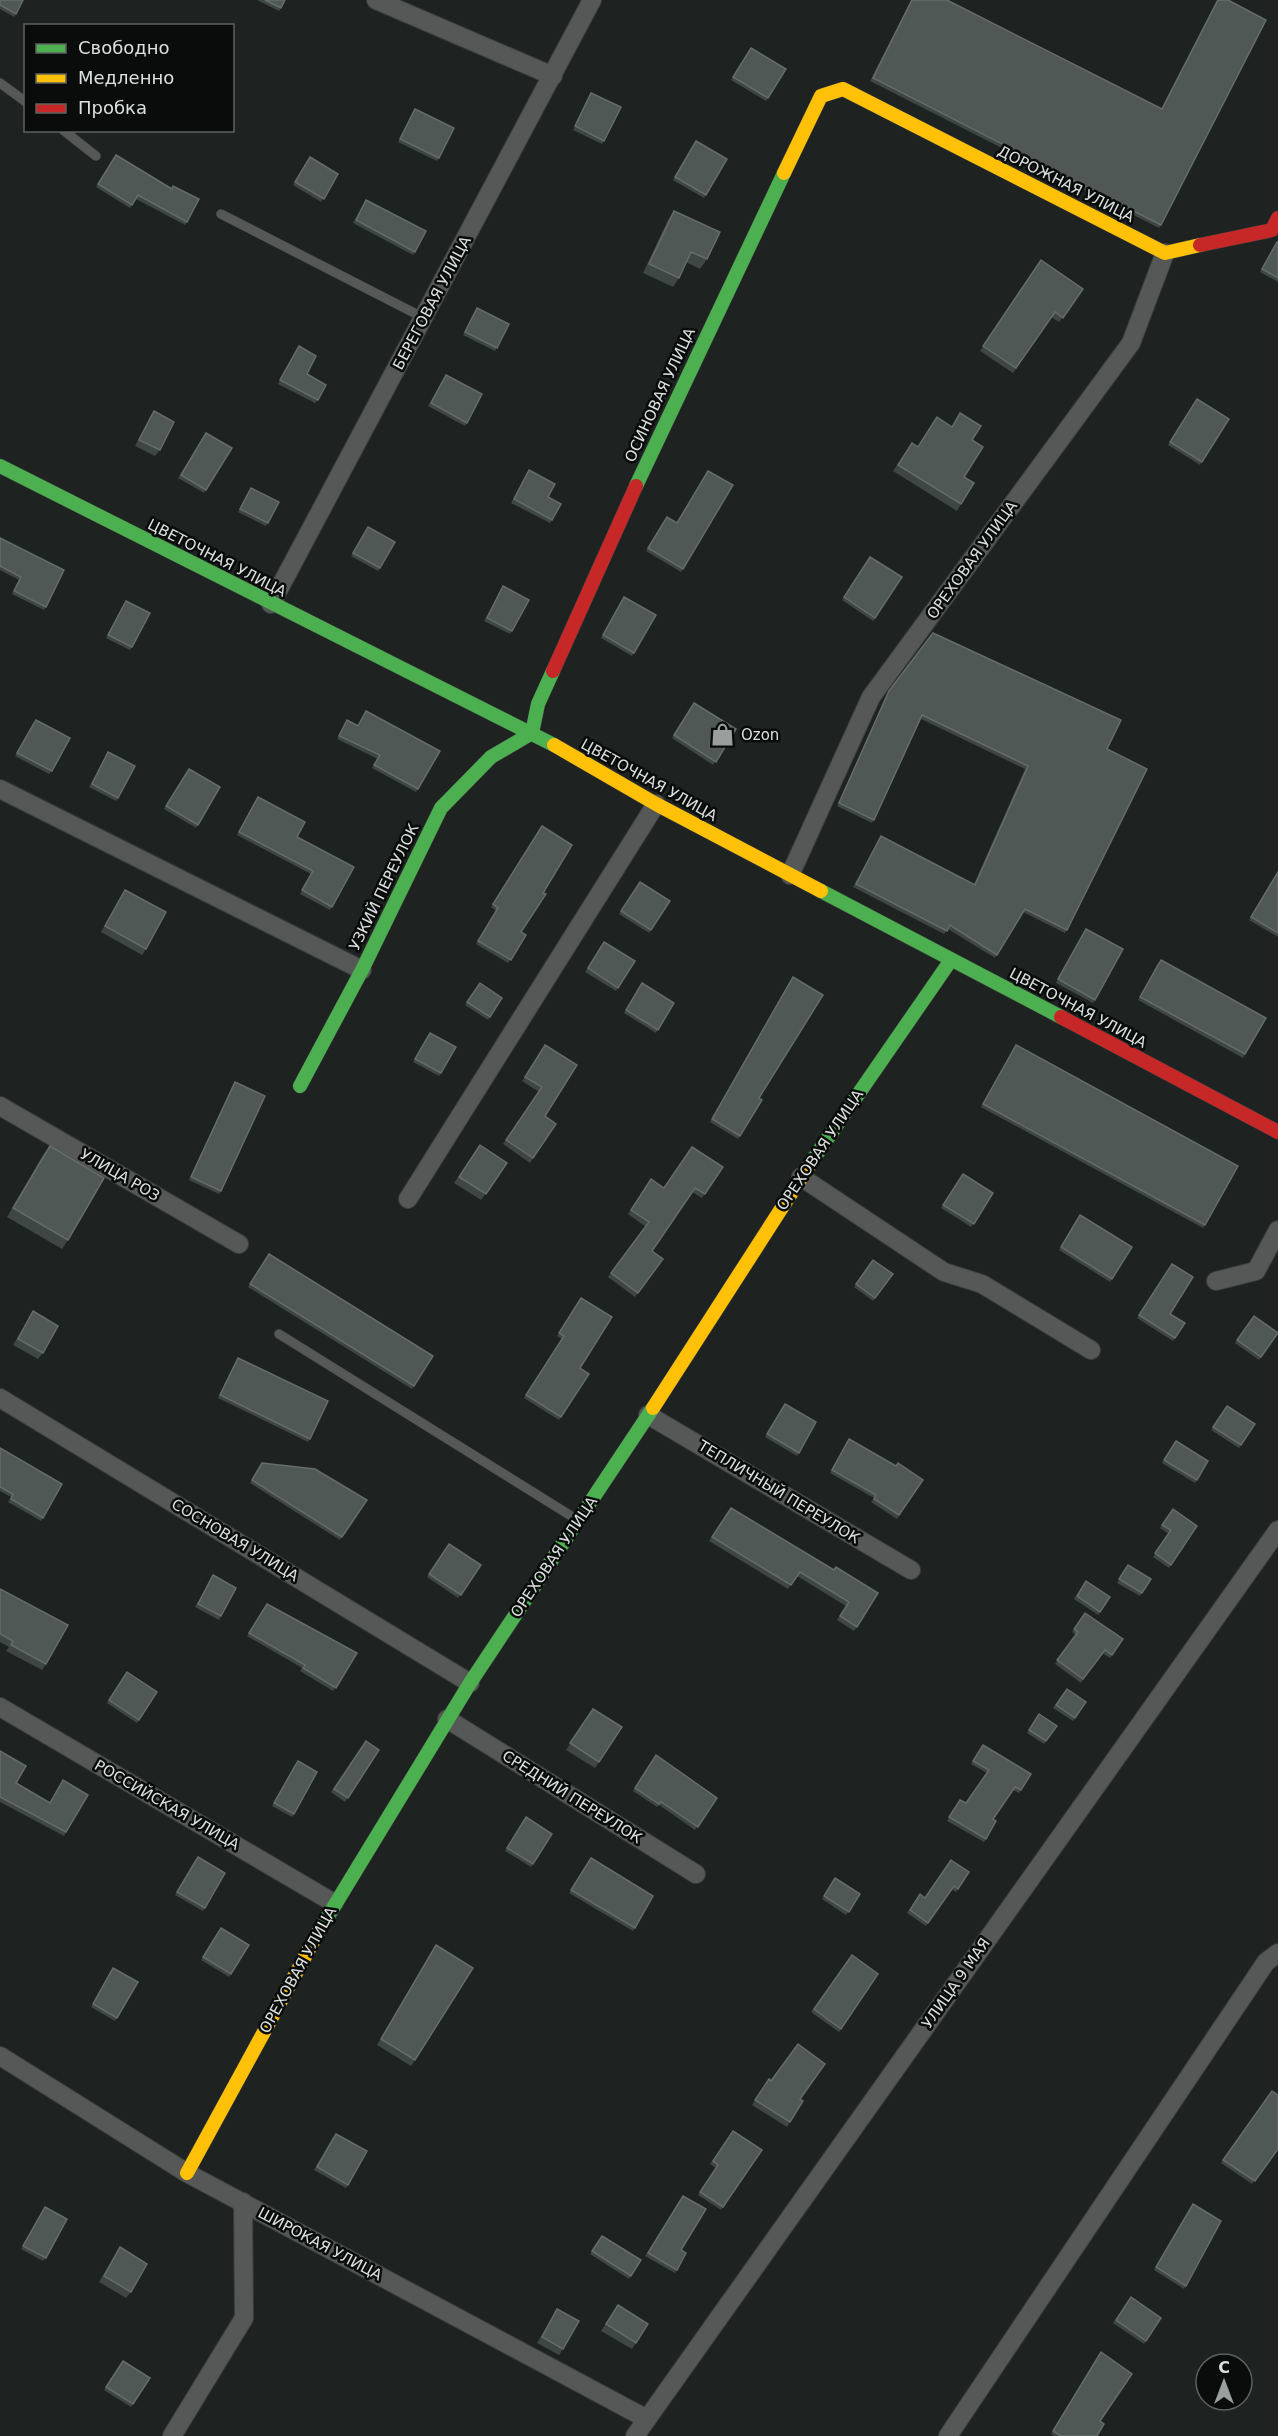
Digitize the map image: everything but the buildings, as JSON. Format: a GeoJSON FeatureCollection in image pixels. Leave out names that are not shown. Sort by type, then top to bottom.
{"type":"FeatureCollection","features":[{"type":"Feature","properties":{"kind":"street"},"geometry":{"type":"LineString","coordinates":[[376,0],[553,76]]}},
{"type":"Feature","properties":{"kind":"street","name":"БЕРЕГОВАЯ УЛИЦА"},"geometry":{"type":"LineString","coordinates":[[271,604],[592,0]]}},
{"type":"Feature","properties":{"kind":"street","name":"ДОРОЖНАЯ УЛИЦА"},"geometry":{"type":"LineString","coordinates":[[843,89],[1165,253]]}},
{"type":"Feature","properties":{"kind":"street","name":"ОСИНОВАЯ УЛИЦА"},"geometry":{"type":"LineString","coordinates":[[532,733],[543,693],[663,425],[760,220],[821,96],[843,89]]}},
{"type":"Feature","properties":{"kind":"street"},"geometry":{"type":"LineString","coordinates":[[1165,253],[1272,230],[1278,218]]}},
{"type":"Feature","properties":{"kind":"street","name":"ОРЕХОВАЯ УЛИЦА"},"geometry":{"type":"LineString","coordinates":[[790,875],[871,697],[1131,343],[1165,253]]}},
{"type":"Feature","properties":{"kind":"street","name":"ЦВЕТОЧНАЯ УЛИЦА"},"geometry":{"type":"LineString","coordinates":[[0,466],[532,733],[656,804],[1278,1132]]}},
{"type":"Feature","properties":{"kind":"street","name":"УЗКИЙ ПЕРЕУЛОК"},"geometry":{"type":"LineString","coordinates":[[300,1086],[362,970],[441,808],[491,757],[532,733]]}},
{"type":"Feature","properties":{"kind":"street"},"geometry":{"type":"LineString","coordinates":[[0,789],[362,970]]}},
{"type":"Feature","properties":{"kind":"street"},"geometry":{"type":"LineString","coordinates":[[408,1198],[656,804]]}},
{"type":"Feature","properties":{"kind":"street","name":"ОРЕХОВАЯ УЛИЦА"},"geometry":{"type":"LineString","coordinates":[[187,2173],[334,1903],[447,1719],[801,1177],[951,960]]}},
{"type":"Feature","properties":{"kind":"street","name":"УЛИЦА РОЗ"},"geometry":{"type":"LineString","coordinates":[[0,1106],[239,1244]]}},
{"type":"Feature","properties":{"kind":"street"},"geometry":{"type":"LineString","coordinates":[[801,1177],[944,1272],[982,1284],[1091,1350]]}},
{"type":"Feature","properties":{"kind":"street"},"geometry":{"type":"LineString","coordinates":[[1216,1281],[1256,1271],[1278,1230]]}},
{"type":"Feature","properties":{"kind":"street","name":"СОСНОВАЯ УЛИЦА"},"geometry":{"type":"LineString","coordinates":[[0,1398],[470,1683]]}},
{"type":"Feature","properties":{"kind":"street","name":"ТЕПЛИЧНЫЙ ПЕРЕУЛОК"},"geometry":{"type":"LineString","coordinates":[[648,1414],[911,1570]]}},
{"type":"Feature","properties":{"kind":"street","name":"УЛИЦА 9 МАЯ"},"geometry":{"type":"LineString","coordinates":[[635,2436],[1278,1530]]}},
{"type":"Feature","properties":{"kind":"street","name":"РОССИЙСКАЯ УЛИЦА"},"geometry":{"type":"LineString","coordinates":[[0,1707],[334,1903]]}},
{"type":"Feature","properties":{"kind":"street","name":"СРЕДНИЙ ПЕРЕУЛОК"},"geometry":{"type":"LineString","coordinates":[[447,1719],[696,1874]]}},
{"type":"Feature","properties":{"kind":"street"},"geometry":{"type":"LineString","coordinates":[[948,2436],[1266,1962],[1278,1953]]}},
{"type":"Feature","properties":{"kind":"street","name":"ШИРОКАЯ УЛИЦА"},"geometry":{"type":"LineString","coordinates":[[0,2056],[187,2173],[647,2419]]}},
{"type":"Feature","properties":{"kind":"street"},"geometry":{"type":"LineString","coordinates":[[172,2436],[244,2318],[243,2202]]}},
{"type":"Feature","properties":{"kind":"lane"},"geometry":{"type":"LineString","coordinates":[[0,83],[24,101]]}},
{"type":"Feature","properties":{"kind":"lane"},"geometry":{"type":"LineString","coordinates":[[66,132],[96,156]]}},
{"type":"Feature","properties":{"kind":"lane"},"geometry":{"type":"LineString","coordinates":[[221,214],[424,318]]}},
{"type":"Feature","properties":{"kind":"lane"},"geometry":{"type":"LineString","coordinates":[[279,1334],[578,1521]]}},
{"type":"Feature","properties":{"kind":"traffic: fast"},"geometry":{"type":"LineString","coordinates":[[636,486],[784,173]]}},
{"type":"Feature","properties":{"kind":"traffic: fast"},"geometry":{"type":"LineString","coordinates":[[0,466],[554,745]]}},
{"type":"Feature","properties":{"kind":"traffic: fast"},"geometry":{"type":"LineString","coordinates":[[300,1086],[362,970],[441,808],[491,757],[532,733],[538,704],[553,671]]}},
{"type":"Feature","properties":{"kind":"traffic: fast"},"geometry":{"type":"LineString","coordinates":[[821,891],[1061,1017]]}},
{"type":"Feature","properties":{"kind":"traffic: fast"},"geometry":{"type":"LineString","coordinates":[[812,1161],[951,960]]}},
{"type":"Feature","properties":{"kind":"traffic: fast"},"geometry":{"type":"LineString","coordinates":[[319,1931],[470,1683],[653,1408]]}},
{"type":"Feature","properties":{"kind":"traffic: slow"},"geometry":{"type":"LineString","coordinates":[[784,173],[821,96],[843,89],[1165,253],[1200,245]]}},
{"type":"Feature","properties":{"kind":"traffic: slow"},"geometry":{"type":"LineString","coordinates":[[554,745],[656,804],[821,891]]}},
{"type":"Feature","properties":{"kind":"traffic: slow"},"geometry":{"type":"LineString","coordinates":[[653,1408],[812,1161]]}},
{"type":"Feature","properties":{"kind":"traffic: slow"},"geometry":{"type":"LineString","coordinates":[[187,2173],[319,1931]]}},
{"type":"Feature","properties":{"kind":"traffic: jam"},"geometry":{"type":"LineString","coordinates":[[1200,245],[1272,230],[1278,218]]}},
{"type":"Feature","properties":{"kind":"traffic: jam"},"geometry":{"type":"LineString","coordinates":[[553,671],[636,486]]}},
{"type":"Feature","properties":{"kind":"traffic: jam"},"geometry":{"type":"LineString","coordinates":[[1061,1017],[1278,1132]]}},
{"type":"Feature","properties":{"kind":"place","name":"Ozon"},"geometry":{"type":"Point","coordinates":[723,735]}}]}
